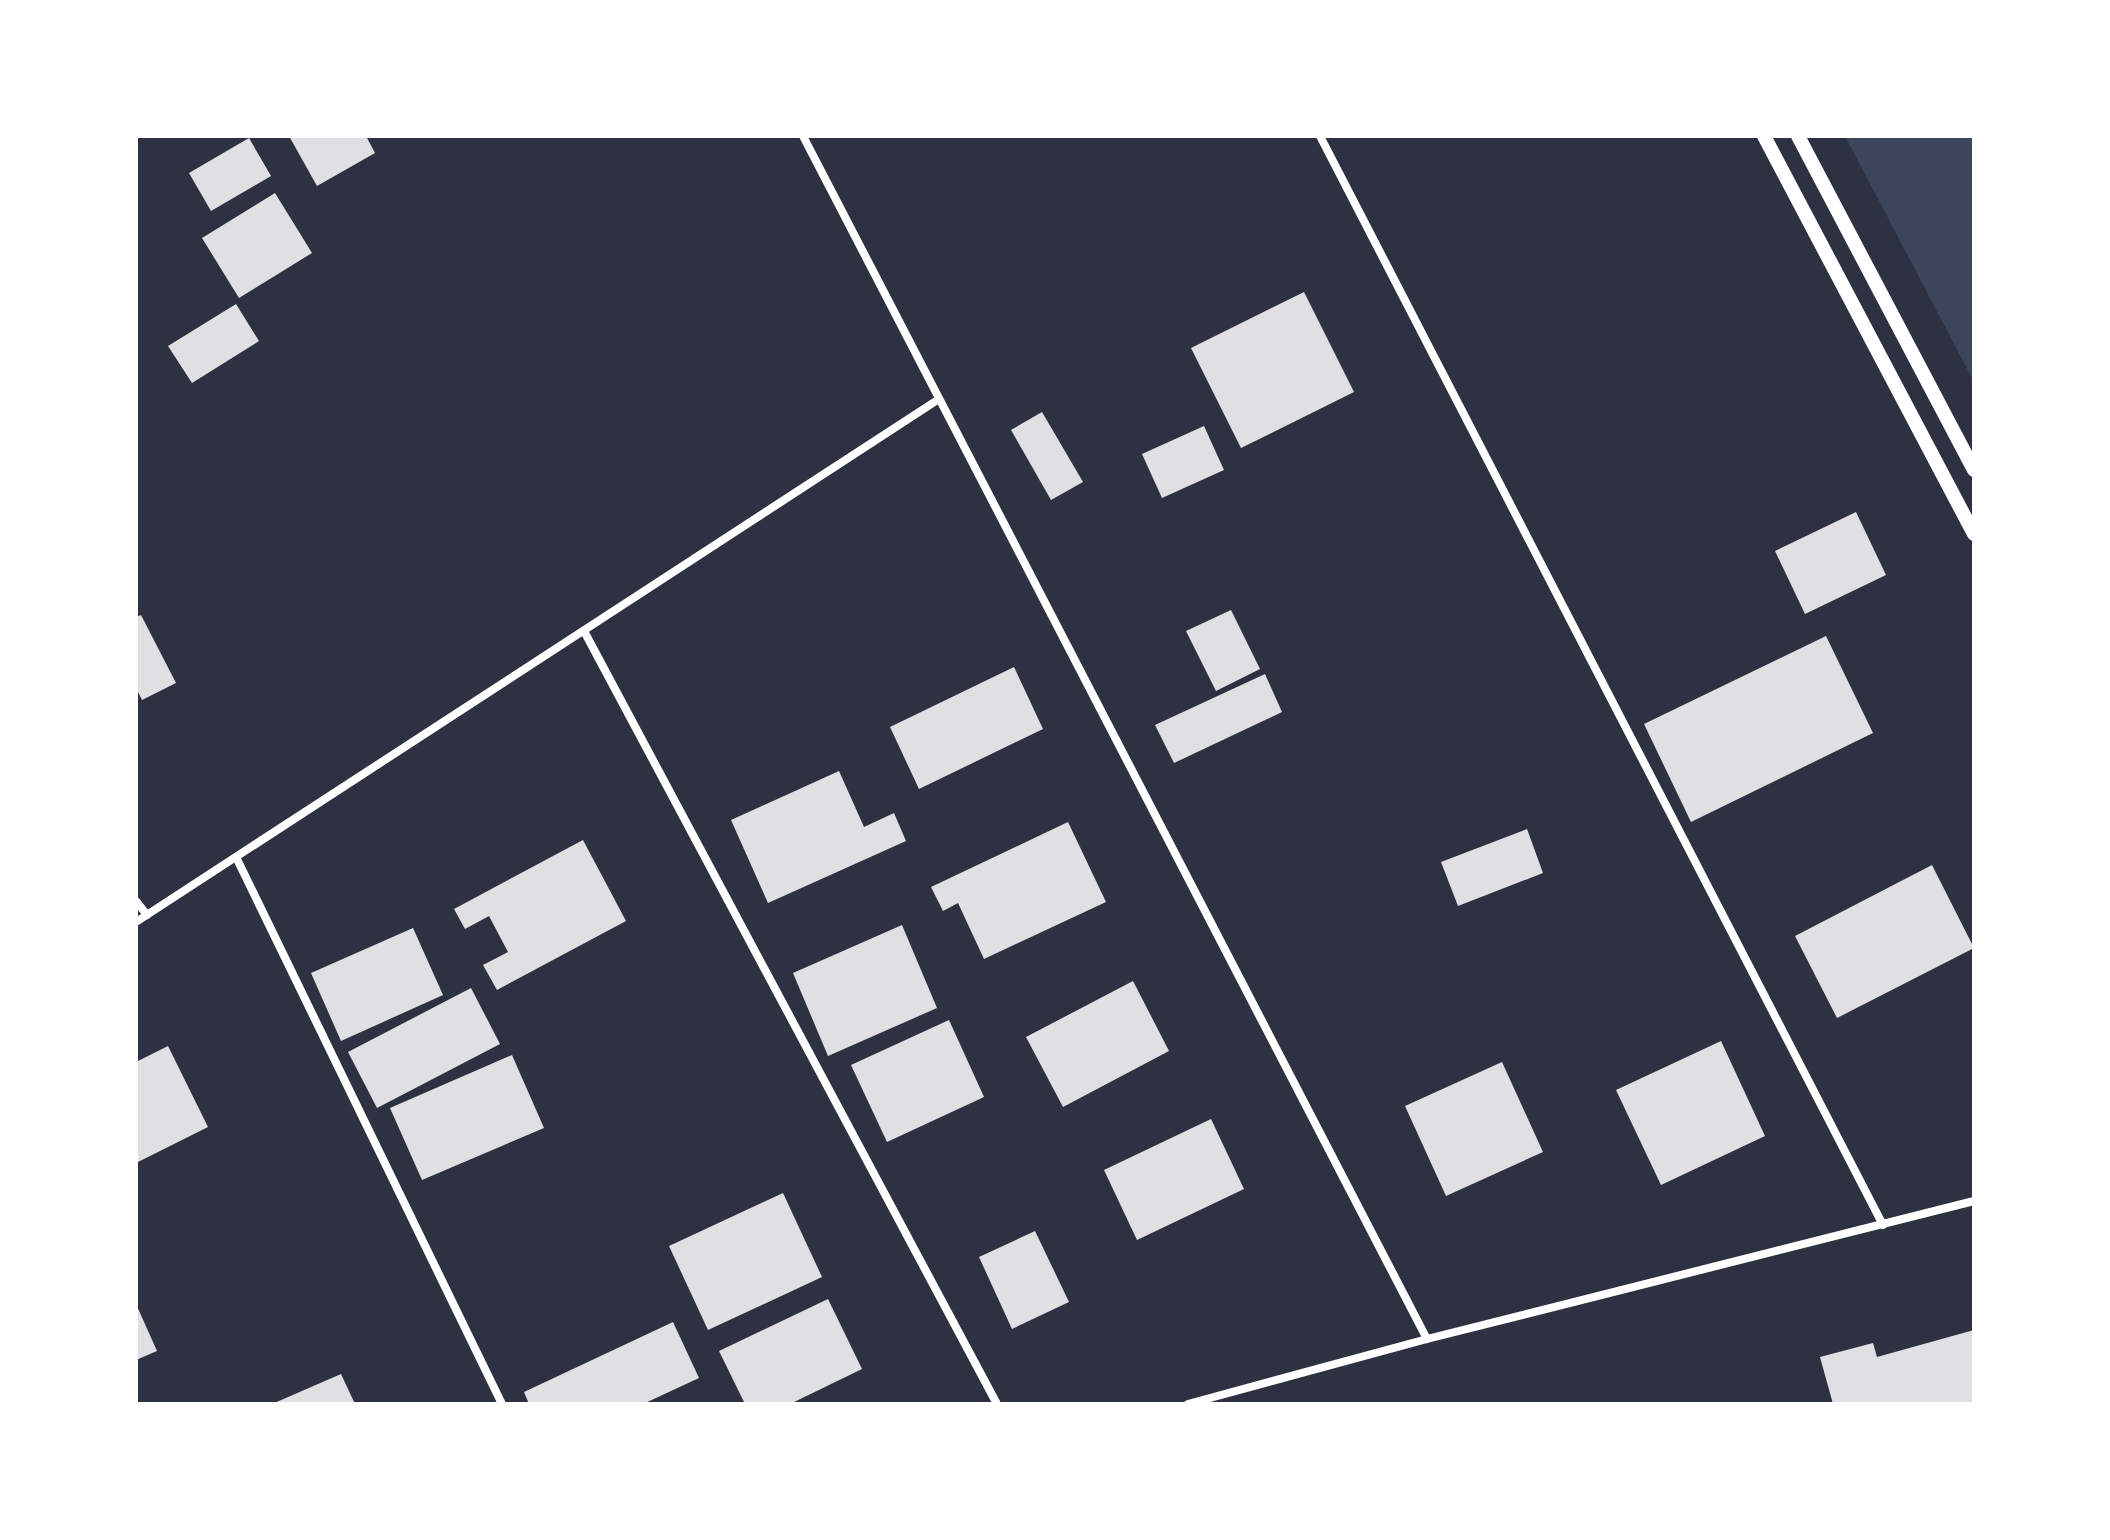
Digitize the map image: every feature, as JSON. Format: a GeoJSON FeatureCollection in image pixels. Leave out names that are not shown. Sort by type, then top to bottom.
{"type":"FeatureCollection","features":[{"type":"Feature","properties":{"kind":"street"},"geometry":{"type":"LineString","coordinates":[[1320,136],[1883,1225]]}},
{"type":"Feature","properties":{"kind":"street"},"geometry":{"type":"LineString","coordinates":[[1764,136],[1974,534]]}},
{"type":"Feature","properties":{"kind":"street"},"geometry":{"type":"LineString","coordinates":[[1798,136],[1974,470]]}},
{"type":"Feature","properties":{"kind":"street"},"geometry":{"type":"LineString","coordinates":[[806,137],[1427,1339]]}},
{"type":"Feature","properties":{"kind":"street"},"geometry":{"type":"LineString","coordinates":[[136,922],[939,399]]}},
{"type":"Feature","properties":{"kind":"street"},"geometry":{"type":"LineString","coordinates":[[584,631],[997,1404]]}},
{"type":"Feature","properties":{"kind":"street"},"geometry":{"type":"LineString","coordinates":[[236,857],[502,1404]]}},
{"type":"Feature","properties":{"kind":"street"},"geometry":{"type":"LineString","coordinates":[[136,901],[147,915]]}},
{"type":"Feature","properties":{"kind":"street"},"geometry":{"type":"LineString","coordinates":[[1188,1404],[1427,1339],[1974,1201]]}},
{"type":"Feature","properties":{"kind":"shaded area"},"geometry":{"type":"Polygon","coordinates":[[[1845,136],[1974,136],[1974,382],[1845,136]]]}},
{"type":"Feature","properties":{"kind":"building"},"geometry":{"type":"Polygon","coordinates":[[[289,136],[366,136],[375,153],[317,186],[289,136]]]}},
{"type":"Feature","properties":{"kind":"building"},"geometry":{"type":"Polygon","coordinates":[[[249,138],[271,176],[211,211],[189,173],[249,138]]]}},
{"type":"Feature","properties":{"kind":"building"},"geometry":{"type":"Polygon","coordinates":[[[275,193],[312,253],[239,298],[202,238],[275,193]]]}},
{"type":"Feature","properties":{"kind":"building"},"geometry":{"type":"Polygon","coordinates":[[[1304,292],[1354,392],[1241,448],[1191,348],[1304,292]]]}},
{"type":"Feature","properties":{"kind":"building"},"geometry":{"type":"Polygon","coordinates":[[[236,304],[259,341],[192,383],[168,346],[236,304]]]}},
{"type":"Feature","properties":{"kind":"building"},"geometry":{"type":"Polygon","coordinates":[[[1042,412],[1083,482],[1051,500],[1011,430],[1042,412]]]}},
{"type":"Feature","properties":{"kind":"building"},"geometry":{"type":"Polygon","coordinates":[[[1204,426],[1224,470],[1162,498],[1142,454],[1204,426]]]}},
{"type":"Feature","properties":{"kind":"building"},"geometry":{"type":"Polygon","coordinates":[[[1856,512],[1886,575],[1805,614],[1775,551],[1856,512]]]}},
{"type":"Feature","properties":{"kind":"building"},"geometry":{"type":"Polygon","coordinates":[[[1231,610],[1260,669],[1216,691],[1186,631],[1231,610]]]}},
{"type":"Feature","properties":{"kind":"building"},"geometry":{"type":"Polygon","coordinates":[[[141,615],[176,683],[142,700],[136,688],[136,617],[141,615]]]}},
{"type":"Feature","properties":{"kind":"building"},"geometry":{"type":"Polygon","coordinates":[[[1826,636],[1873,733],[1691,822],[1644,724],[1826,636]]]}},
{"type":"Feature","properties":{"kind":"building"},"geometry":{"type":"Polygon","coordinates":[[[1014,667],[1043,729],[919,789],[890,727],[1014,667]]]}},
{"type":"Feature","properties":{"kind":"building"},"geometry":{"type":"Polygon","coordinates":[[[1265,674],[1282,712],[1174,763],[1155,725],[1265,674]]]}},
{"type":"Feature","properties":{"kind":"building"},"geometry":{"type":"Polygon","coordinates":[[[839,771],[864,827],[894,813],[906,841],[768,903],[731,820],[839,771]]]}},
{"type":"Feature","properties":{"kind":"building"},"geometry":{"type":"Polygon","coordinates":[[[1068,822],[1106,902],[984,959],[958,903],[943,911],[931,887],[1068,822]]]}},
{"type":"Feature","properties":{"kind":"building"},"geometry":{"type":"Polygon","coordinates":[[[1527,829],[1543,873],[1458,906],[1441,862],[1527,829]]]}},
{"type":"Feature","properties":{"kind":"building"},"geometry":{"type":"Polygon","coordinates":[[[583,840],[626,921],[497,990],[483,965],[508,952],[489,916],[465,929],[454,909],[583,840]]]}},
{"type":"Feature","properties":{"kind":"building"},"geometry":{"type":"Polygon","coordinates":[[[1932,865],[1974,948],[1837,1018],[1795,936],[1932,865]]]}},
{"type":"Feature","properties":{"kind":"building"},"geometry":{"type":"Polygon","coordinates":[[[902,925],[937,1008],[828,1056],[793,973],[902,925]]]}},
{"type":"Feature","properties":{"kind":"building"},"geometry":{"type":"Polygon","coordinates":[[[413,928],[443,995],[341,1041],[311,973],[413,928]]]}},
{"type":"Feature","properties":{"kind":"building"},"geometry":{"type":"Polygon","coordinates":[[[1133,981],[1169,1051],[1063,1107],[1026,1037],[1133,981]]]}},
{"type":"Feature","properties":{"kind":"building"},"geometry":{"type":"Polygon","coordinates":[[[471,988],[500,1044],[377,1108],[348,1052],[471,988]]]}},
{"type":"Feature","properties":{"kind":"building"},"geometry":{"type":"Polygon","coordinates":[[[949,1020],[984,1097],[887,1142],[851,1065],[949,1020]]]}},
{"type":"Feature","properties":{"kind":"building"},"geometry":{"type":"Polygon","coordinates":[[[1721,1041],[1765,1136],[1661,1185],[1616,1090],[1721,1041]]]}},
{"type":"Feature","properties":{"kind":"building"},"geometry":{"type":"Polygon","coordinates":[[[168,1046],[208,1127],[136,1163],[136,1062],[168,1046]]]}},
{"type":"Feature","properties":{"kind":"building"},"geometry":{"type":"Polygon","coordinates":[[[512,1055],[544,1128],[422,1180],[390,1108],[512,1055]]]}},
{"type":"Feature","properties":{"kind":"building"},"geometry":{"type":"Polygon","coordinates":[[[1502,1062],[1543,1152],[1446,1196],[1405,1106],[1502,1062]]]}},
{"type":"Feature","properties":{"kind":"building"},"geometry":{"type":"Polygon","coordinates":[[[1211,1119],[1244,1189],[1137,1240],[1104,1170],[1211,1119]]]}},
{"type":"Feature","properties":{"kind":"building"},"geometry":{"type":"Polygon","coordinates":[[[783,1193],[822,1277],[708,1330],[669,1246],[783,1193]]]}},
{"type":"Feature","properties":{"kind":"building"},"geometry":{"type":"Polygon","coordinates":[[[1035,1231],[1069,1302],[1012,1329],[979,1257],[1035,1231]]]}},
{"type":"Feature","properties":{"kind":"building"},"geometry":{"type":"Polygon","coordinates":[[[828,1299],[862,1369],[790,1404],[745,1404],[719,1351],[828,1299]]]}},
{"type":"Feature","properties":{"kind":"building"},"geometry":{"type":"Polygon","coordinates":[[[136,1304],[157,1351],[136,1360],[136,1304]]]}},
{"type":"Feature","properties":{"kind":"building"},"geometry":{"type":"Polygon","coordinates":[[[673,1322],[699,1378],[643,1404],[529,1404],[524,1392],[673,1322]]]}},
{"type":"Feature","properties":{"kind":"building"},"geometry":{"type":"Polygon","coordinates":[[[1974,1330],[1974,1404],[1833,1404],[1820,1357],[1873,1343],[1877,1357],[1974,1330]]]}},
{"type":"Feature","properties":{"kind":"building"},"geometry":{"type":"Polygon","coordinates":[[[341,1374],[355,1404],[272,1404],[341,1374]]]}}]}
